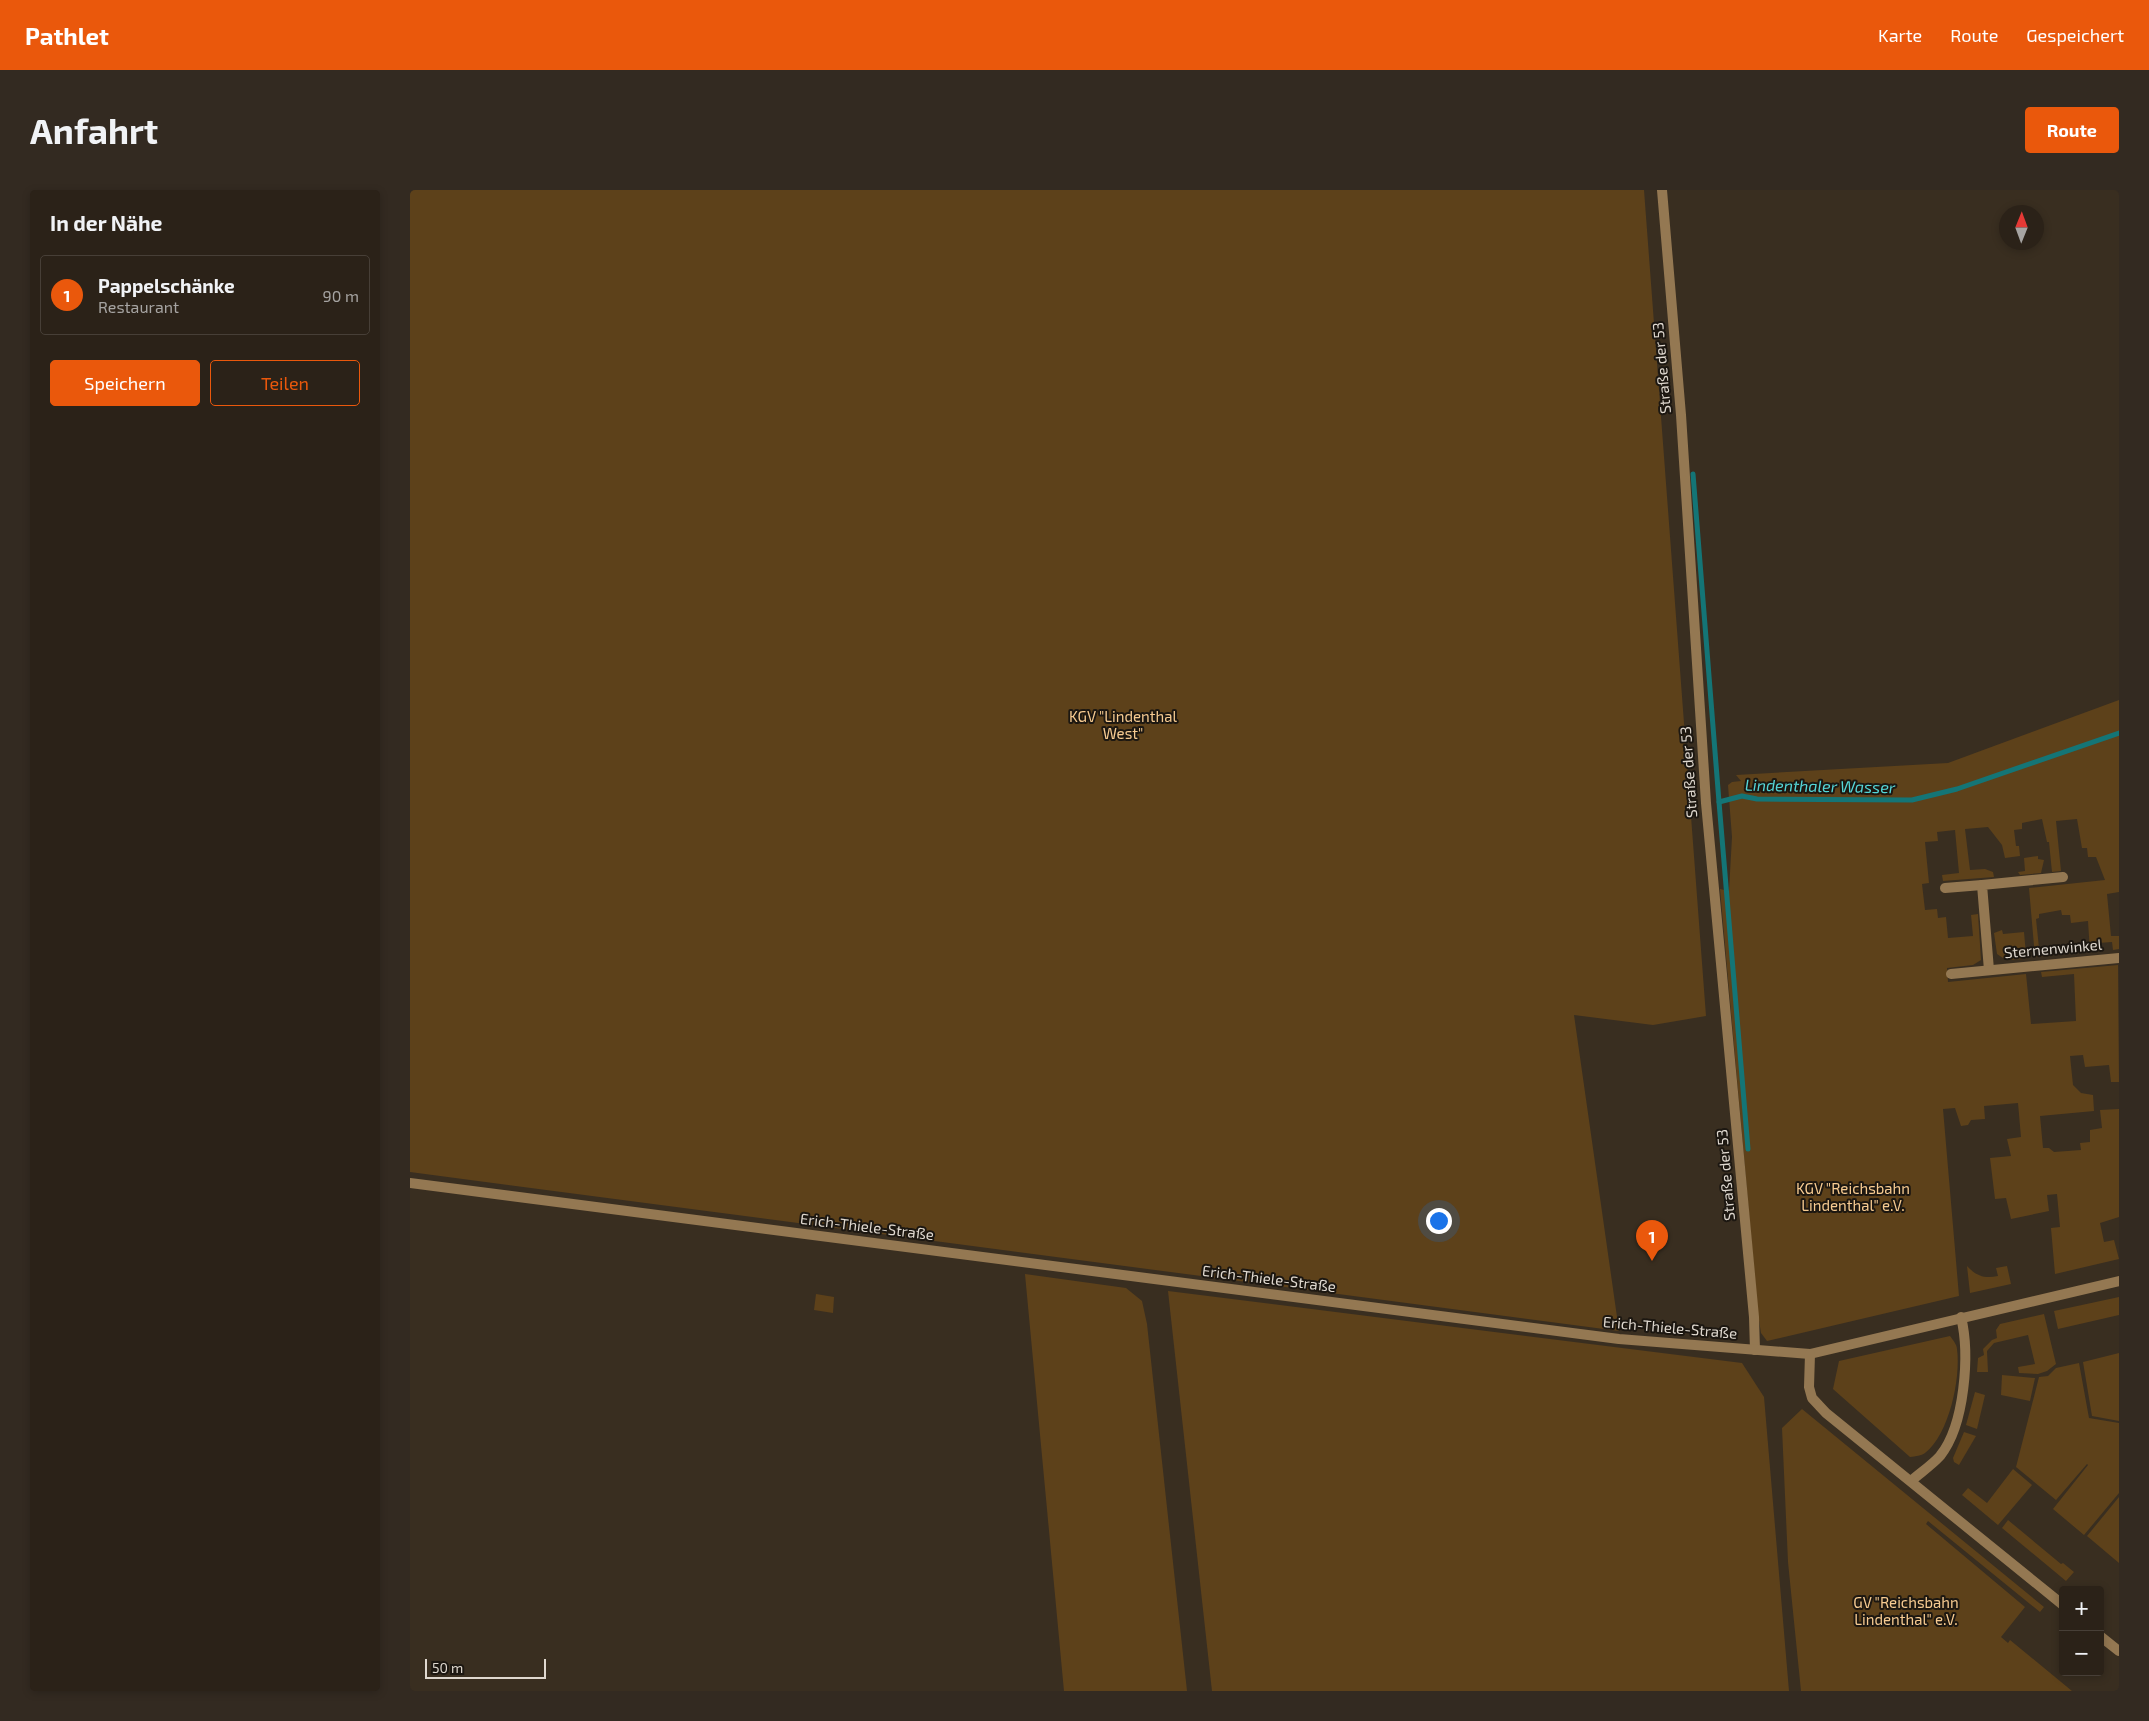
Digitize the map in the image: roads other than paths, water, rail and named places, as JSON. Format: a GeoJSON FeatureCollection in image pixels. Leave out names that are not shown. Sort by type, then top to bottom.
{"type":"FeatureCollection","features":[{"type":"Feature","properties":{"kind":"street","name":"Straße der 53"},"geometry":{"type":"LineString","coordinates":[[1662,190],[1681,416],[1706,803],[1721,944],[1754,1317],[1755,1350]]}},
{"type":"Feature","properties":{"kind":"street"},"geometry":{"type":"LineString","coordinates":[[1945,888],[2063,877]]}},
{"type":"Feature","properties":{"kind":"street","name":"Sternenwinkel"},"geometry":{"type":"LineString","coordinates":[[1982,885],[1989,970]]}},
{"type":"Feature","properties":{"kind":"street","name":"Sternenwinkel"},"geometry":{"type":"LineString","coordinates":[[1951,974],[2119,958]]}},
{"type":"Feature","properties":{"kind":"street","name":"Erich-Thiele-Straße"},"geometry":{"type":"LineString","coordinates":[[410,1183],[1619,1339],[1810,1354],[2119,1281]]}},
{"type":"Feature","properties":{"kind":"street"},"geometry":{"type":"LineString","coordinates":[[1911,1481],[1940,1456],[1954,1425],[1966,1366],[1966,1344],[1961,1317]]}},
{"type":"Feature","properties":{"kind":"street"},"geometry":{"type":"LineString","coordinates":[[1810,1354],[1809,1386],[1812,1398],[1826,1413],[2059,1603]]}},
{"type":"Feature","properties":{"kind":"street"},"geometry":{"type":"LineString","coordinates":[[2104,1639],[2119,1652]]}},
{"type":"Feature","properties":{"kind":"waterway","name":"Lindenthaler Wasser"},"geometry":{"type":"LineString","coordinates":[[1693,474],[1719,802],[1742,796],[1757,799],[1912,800],[1957,789],[2119,733]]}},
{"type":"Feature","properties":{"kind":"waterway"},"geometry":{"type":"LineString","coordinates":[[1719,802],[1748,1149]]}},
{"type":"Feature","properties":{"kind":"place","name":"Pappelschänke"},"geometry":{"type":"Point","coordinates":[1652,1261]}},
{"type":"Feature","properties":{"kind":"park label","name":"KGV \"Lindenthal West\""},"geometry":{"type":"Point","coordinates":[1123,726]}},
{"type":"Feature","properties":{"kind":"park label","name":"KGV \"Reichsbahn Lindenthal\" e.V."},"geometry":{"type":"Point","coordinates":[1853,1198]}},
{"type":"Feature","properties":{"kind":"park label","name":"GV \"Reichsbahn Lindenthal\" e.V."},"geometry":{"type":"Point","coordinates":[1906,1612]}}]}
